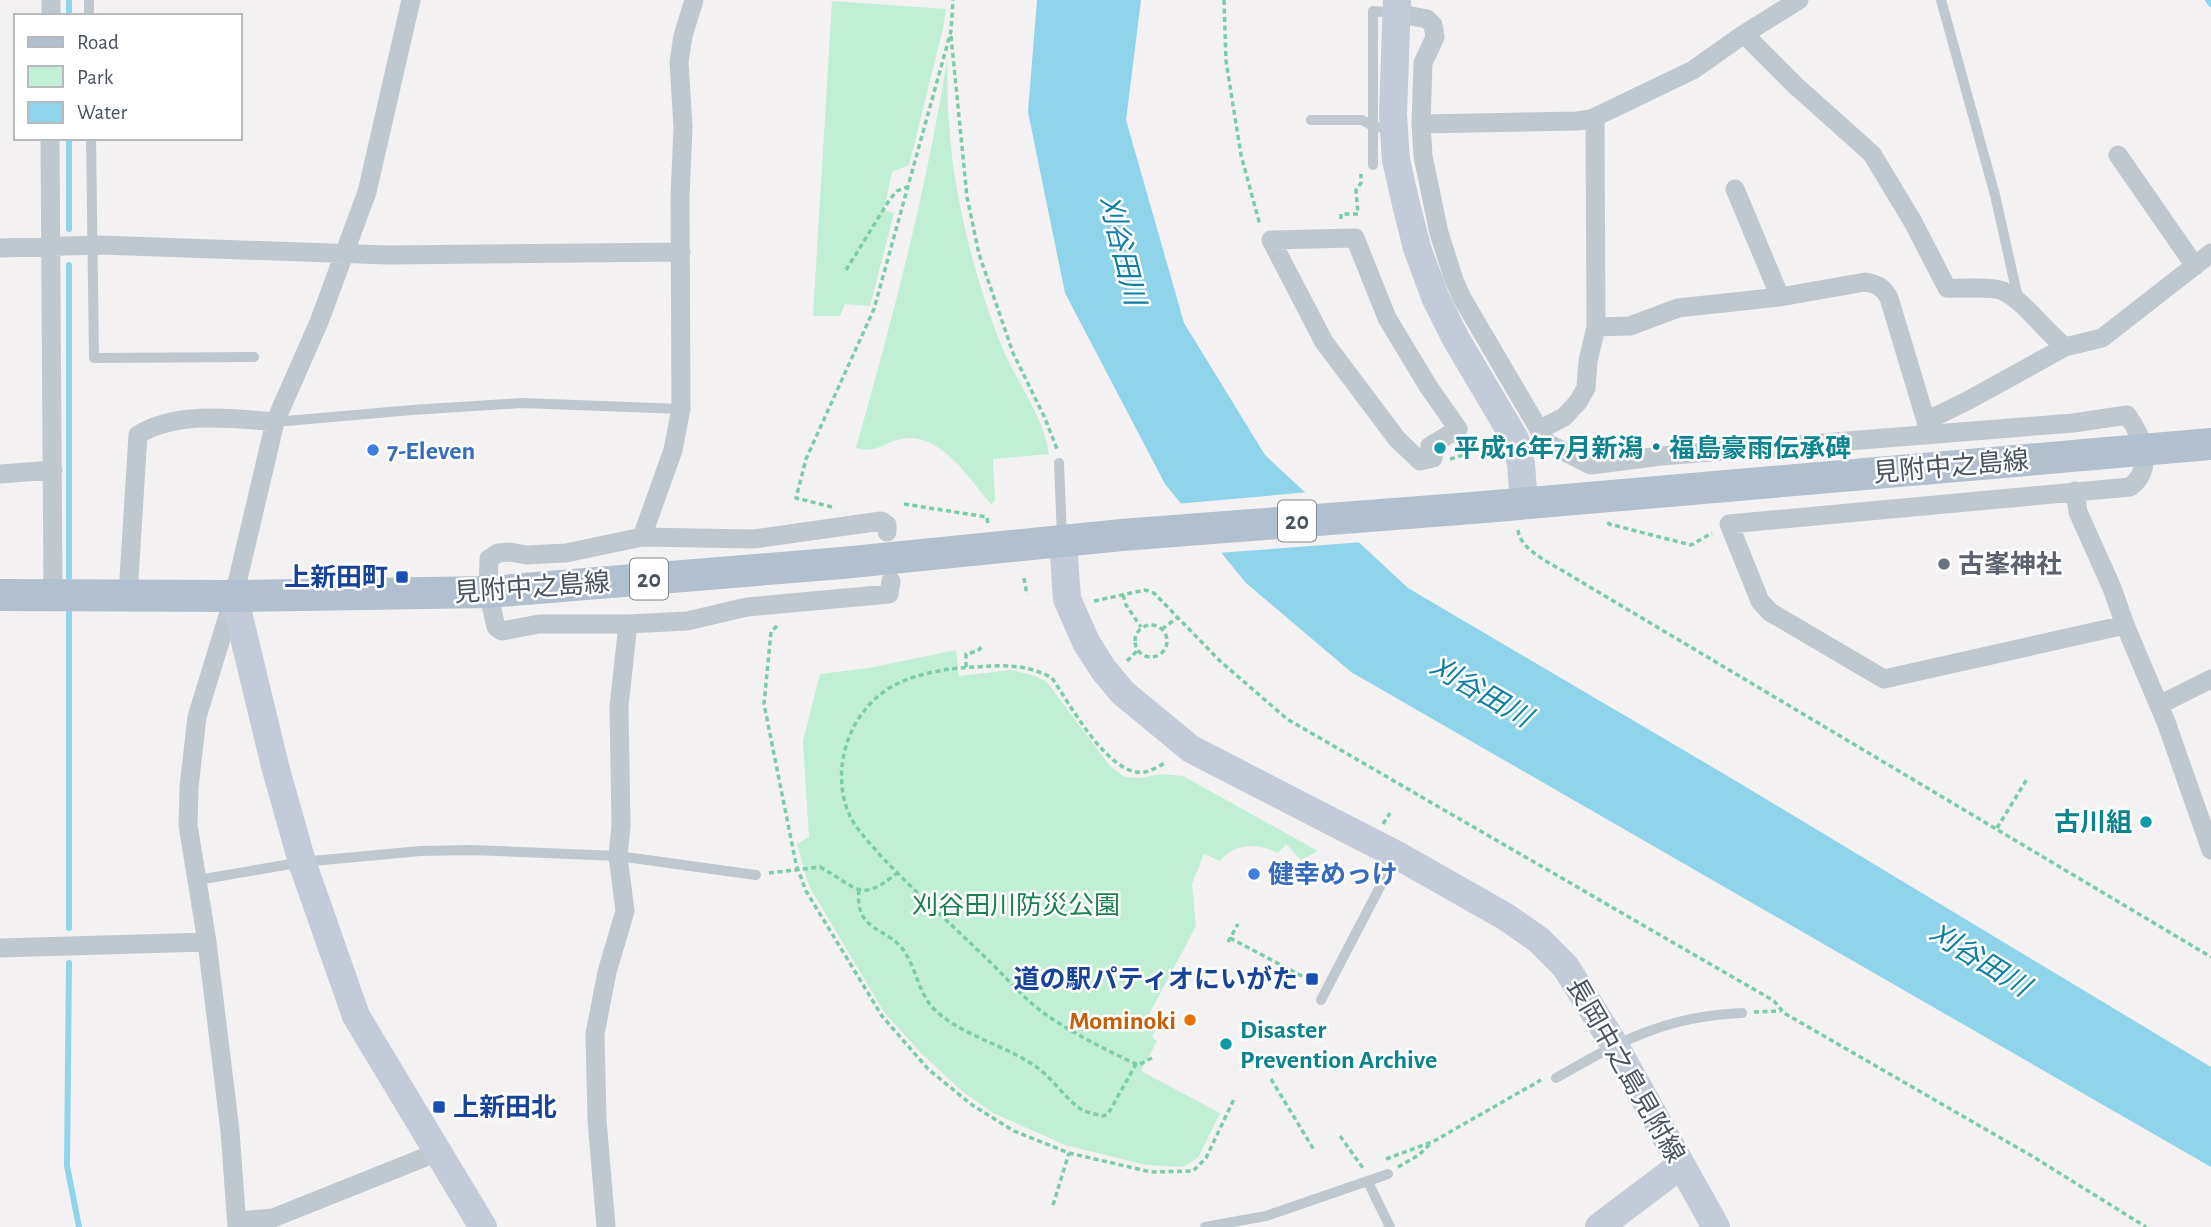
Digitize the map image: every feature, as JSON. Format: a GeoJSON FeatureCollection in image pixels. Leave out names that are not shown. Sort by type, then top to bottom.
{"type":"FeatureCollection","features":[{"type":"Feature","properties":{"kind":"main road"},"geometry":{"type":"LineString","coordinates":[[1397,7],[1396,160],[1417,248],[1435,297],[1456,339],[1515,439],[1521,464],[1521,514]]}},
{"type":"Feature","properties":{"kind":"main road","name":"見附中之島線"},"geometry":{"type":"LineString","coordinates":[[1521,514],[2211,444]]}},
{"type":"Feature","properties":{"kind":"main road","name":"20"},"geometry":{"type":"LineString","coordinates":[[1063,541],[1472,508],[1521,514]]}},
{"type":"Feature","properties":{"kind":"main road","name":"見附中之島線"},"geometry":{"type":"LineString","coordinates":[[0,595],[234,596],[488,592],[842,563],[1063,541]]}},
{"type":"Feature","properties":{"kind":"main road","name":"長岡中之島見附線"},"geometry":{"type":"LineString","coordinates":[[1063,541],[1064,581],[1071,608],[1086,642],[1123,693],[1191,749],[1397,855],[1506,917],[1539,940],[1565,966],[1614,1044],[1716,1227]]}},
{"type":"Feature","properties":{"kind":"main road"},"geometry":{"type":"LineString","coordinates":[[234,596],[275,766],[302,862],[356,1016],[483,1227]]}},
{"type":"Feature","properties":{"kind":"main road"},"geometry":{"type":"LineString","coordinates":[[1599,1227],[1681,1164]]}},
{"type":"Feature","properties":{"kind":"street"},"geometry":{"type":"LineString","coordinates":[[411,0],[367,192],[319,322],[275,422],[234,596],[197,717],[188,825],[207,943],[230,1131],[237,1224],[273,1218],[438,1152]]}},
{"type":"Feature","properties":{"kind":"street"},"geometry":{"type":"LineString","coordinates":[[642,537],[673,450],[681,409],[680,196],[683,128],[679,62],[683,36],[694,0]]}},
{"type":"Feature","properties":{"kind":"street"},"geometry":{"type":"LineString","coordinates":[[1396,126],[1577,121],[1595,117],[1693,70],[1799,0]]}},
{"type":"Feature","properties":{"kind":"street"},"geometry":{"type":"LineString","coordinates":[[1396,126],[1436,37],[1433,25],[1427,19],[1397,7]]}},
{"type":"Feature","properties":{"kind":"street"},"geometry":{"type":"LineString","coordinates":[[1744,34],[1796,86],[1872,154],[1913,222],[1947,288],[2001,290],[2019,302],[2047,333],[2065,347]]}},
{"type":"Feature","properties":{"kind":"street"},"geometry":{"type":"LineString","coordinates":[[1539,429],[1564,417],[1586,388],[1588,361],[1596,327],[1595,117]]}},
{"type":"Feature","properties":{"kind":"street"},"geometry":{"type":"LineString","coordinates":[[1396,126],[1423,156],[1439,233],[1454,280],[1490,346],[1547,443],[1591,466],[1722,456],[1927,428],[2073,423],[2127,415],[2134,424],[2144,450],[2142,472],[2137,482],[2130,487],[1728,518],[1760,601],[1770,612],[1884,679],[2125,625]]}},
{"type":"Feature","properties":{"kind":"street"},"geometry":{"type":"LineString","coordinates":[[50,140],[53,595]]}},
{"type":"Feature","properties":{"kind":"street"},"geometry":{"type":"LineString","coordinates":[[2118,155],[2195,266]]}},
{"type":"Feature","properties":{"kind":"street"},"geometry":{"type":"LineString","coordinates":[[1735,189],[1780,298]]}},
{"type":"Feature","properties":{"kind":"street"},"geometry":{"type":"LineString","coordinates":[[1339,239],[1355,239],[1387,318],[1428,386],[1458,429],[1430,446],[1433,458],[1420,461],[1397,439],[1324,342],[1271,240],[1339,239]]}},
{"type":"Feature","properties":{"kind":"street"},"geometry":{"type":"LineString","coordinates":[[0,248],[92,246],[387,255],[681,252]]}},
{"type":"Feature","properties":{"kind":"street"},"geometry":{"type":"LineString","coordinates":[[1927,428],[1967,401],[2065,347],[2102,338],[2211,253]]}},
{"type":"Feature","properties":{"kind":"street"},"geometry":{"type":"LineString","coordinates":[[1596,327],[1630,326],[1678,308],[1780,298],[1865,282],[1875,284],[1884,289],[1889,298],[1927,428]]}},
{"type":"Feature","properties":{"kind":"street"},"geometry":{"type":"LineString","coordinates":[[128,594],[138,435],[153,425],[220,417],[275,422]]}},
{"type":"Feature","properties":{"kind":"street"},"geometry":{"type":"LineString","coordinates":[[0,474],[53,470]]}},
{"type":"Feature","properties":{"kind":"street"},"geometry":{"type":"LineString","coordinates":[[2075,491],[2078,512],[2159,705],[2211,850]]}},
{"type":"Feature","properties":{"kind":"street"},"geometry":{"type":"LineString","coordinates":[[887,532],[887,525],[881,521],[754,538],[642,537],[566,553],[498,553],[489,559],[488,592],[496,626],[502,631],[539,624],[687,621],[747,607],[889,594],[891,581]]}},
{"type":"Feature","properties":{"kind":"street"},"geometry":{"type":"LineString","coordinates":[[606,1227],[597,1120],[595,1034],[607,972],[625,911],[618,856],[621,826],[619,706],[628,624]]}},
{"type":"Feature","properties":{"kind":"street"},"geometry":{"type":"LineString","coordinates":[[2159,705],[2211,679]]}},
{"type":"Feature","properties":{"kind":"street"},"geometry":{"type":"LineString","coordinates":[[0,948],[207,943]]}},
{"type":"Feature","properties":{"kind":"lane"},"geometry":{"type":"LineString","coordinates":[[1941,0],[1994,195],[2019,302]]}},
{"type":"Feature","properties":{"kind":"lane"},"geometry":{"type":"LineString","coordinates":[[1311,120],[1362,120],[1396,126],[1367,165]]}},
{"type":"Feature","properties":{"kind":"lane"},"geometry":{"type":"LineString","coordinates":[[91,140],[94,358],[254,357]]}},
{"type":"Feature","properties":{"kind":"lane"},"geometry":{"type":"LineString","coordinates":[[275,422],[523,403],[681,409]]}},
{"type":"Feature","properties":{"kind":"lane"},"geometry":{"type":"LineString","coordinates":[[1059,463],[1063,541]]}},
{"type":"Feature","properties":{"kind":"lane"},"geometry":{"type":"LineString","coordinates":[[198,880],[302,862],[420,851],[471,850],[618,856],[756,875]]}},
{"type":"Feature","properties":{"kind":"lane"},"geometry":{"type":"LineString","coordinates":[[1321,1000],[1397,855]]}},
{"type":"Feature","properties":{"kind":"lane"},"geometry":{"type":"LineString","coordinates":[[1556,1077],[1614,1044],[1665,1024],[1719,1014],[1742,1013]]}},
{"type":"Feature","properties":{"kind":"lane"},"geometry":{"type":"LineString","coordinates":[[1205,1227],[1266,1216],[1388,1174]]}},
{"type":"Feature","properties":{"kind":"lane"},"geometry":{"type":"LineString","coordinates":[[1368,1182],[1390,1227]]}},
{"type":"Feature","properties":{"kind":"path"},"geometry":{"type":"LineString","coordinates":[[953,0],[951,31],[967,197],[979,254],[1013,353],[1052,434],[1059,463]]}},
{"type":"Feature","properties":{"kind":"path"},"geometry":{"type":"LineString","coordinates":[[841,510],[796,498],[806,459],[874,309],[951,31]]}},
{"type":"Feature","properties":{"kind":"path"},"geometry":{"type":"LineString","coordinates":[[1339,239],[1341,214],[1358,214],[1356,190],[1367,165]]}},
{"type":"Feature","properties":{"kind":"path"},"geometry":{"type":"LineString","coordinates":[[846,270],[890,199],[897,191],[907,187]]}},
{"type":"Feature","properties":{"kind":"path"},"geometry":{"type":"LineString","coordinates":[[904,504],[982,516]]}},
{"type":"Feature","properties":{"kind":"path"},"geometry":{"type":"LineString","coordinates":[[1521,514],[1519,536],[1532,551],[1563,571],[2211,957]]}},
{"type":"Feature","properties":{"kind":"path"},"geometry":{"type":"LineString","coordinates":[[1605,517],[1609,524],[1691,545]]}},
{"type":"Feature","properties":{"kind":"path"},"geometry":{"type":"LineString","coordinates":[[1024,578],[1027,595]]}},
{"type":"Feature","properties":{"kind":"path"},"geometry":{"type":"LineString","coordinates":[[1092,602],[1145,590],[1154,593],[1220,661],[1287,719],[1774,1001],[1784,1013]]}},
{"type":"Feature","properties":{"kind":"path"},"geometry":{"type":"LineString","coordinates":[[1123,595],[1126,605],[1141,627]]}},
{"type":"Feature","properties":{"kind":"path"},"geometry":{"type":"LineString","coordinates":[[1163,629],[1177,617]]}},
{"type":"Feature","properties":{"kind":"path"},"geometry":{"type":"LineString","coordinates":[[786,624],[774,626],[771,632],[764,704],[798,868],[806,891],[882,1016],[928,1069],[972,1105],[1014,1131],[1069,1153],[1151,1172],[1194,1171],[1206,1158],[1234,1098]]}},
{"type":"Feature","properties":{"kind":"path"},"geometry":{"type":"LineString","coordinates":[[1150,624],[1163,629],[1167,644],[1161,653],[1152,657],[1137,651],[1135,636],[1141,627],[1150,624]]}},
{"type":"Feature","properties":{"kind":"path"},"geometry":{"type":"LineString","coordinates":[[966,667],[966,654],[978,651],[983,645]]}},
{"type":"Feature","properties":{"kind":"path"},"geometry":{"type":"LineString","coordinates":[[1127,661],[1137,651]]}},
{"type":"Feature","properties":{"kind":"path"},"geometry":{"type":"LineString","coordinates":[[1136,1064],[1044,1014],[897,873],[856,829],[846,808],[842,761],[846,744],[859,718],[884,692],[895,685],[921,675],[966,667],[1015,665],[1052,678],[1107,757],[1121,768],[1145,772],[1165,763]]}},
{"type":"Feature","properties":{"kind":"path"},"geometry":{"type":"LineString","coordinates":[[1996,829],[2027,779]]}},
{"type":"Feature","properties":{"kind":"path"},"geometry":{"type":"LineString","coordinates":[[1382,825],[1390,813]]}},
{"type":"Feature","properties":{"kind":"path"},"geometry":{"type":"LineString","coordinates":[[756,875],[820,867],[859,890],[877,888],[897,873]]}},
{"type":"Feature","properties":{"kind":"path"},"geometry":{"type":"LineString","coordinates":[[859,890],[860,913],[867,923],[905,952],[933,1009],[956,1027],[1033,1064],[1051,1077],[1083,1110],[1103,1116],[1108,1114],[1136,1064],[1152,1058]]}},
{"type":"Feature","properties":{"kind":"path"},"geometry":{"type":"LineString","coordinates":[[1238,924],[1229,940],[1315,984]]}},
{"type":"Feature","properties":{"kind":"path"},"geometry":{"type":"LineString","coordinates":[[1742,1013],[1780,1010],[2032,1156],[2146,1227]]}},
{"type":"Feature","properties":{"kind":"path"},"geometry":{"type":"LineString","coordinates":[[1385,1159],[1434,1141],[1547,1077],[1556,1077]]}},
{"type":"Feature","properties":{"kind":"path"},"geometry":{"type":"LineString","coordinates":[[1271,1079],[1314,1150]]}},
{"type":"Feature","properties":{"kind":"path"},"geometry":{"type":"LineString","coordinates":[[1340,1136],[1361,1168],[1373,1164]]}},
{"type":"Feature","properties":{"kind":"path"},"geometry":{"type":"LineString","coordinates":[[1388,1174],[1419,1155],[1434,1141]]}},
{"type":"Feature","properties":{"kind":"path"},"geometry":{"type":"LineString","coordinates":[[1053,1205],[1069,1153]]}},
{"type":"Feature","properties":{"kind":"green space"},"geometry":{"type":"Polygon","coordinates":[[[832,1],[946,9],[909,165],[892,172],[884,210],[894,213],[870,306],[845,304],[840,316],[813,316],[832,1]]]}},
{"type":"Feature","properties":{"kind":"green space"},"geometry":{"type":"Polygon","coordinates":[[[947,59],[951,150],[960,207],[974,265],[1002,347],[1041,426],[1049,454],[993,459],[995,501],[991,504],[951,457],[926,441],[912,438],[897,440],[873,449],[856,448],[919,206],[947,59]]]}},
{"type":"Feature","properties":{"kind":"green space","name":"刈谷田川防災公園"},"geometry":{"type":"Polygon","coordinates":[[[956,650],[959,676],[1012,670],[1046,681],[1110,766],[1125,777],[1141,778],[1160,774],[1183,776],[1318,851],[1301,860],[1286,844],[1278,853],[1263,847],[1240,847],[1220,861],[1204,854],[1192,884],[1196,926],[1145,1022],[1157,1028],[1152,1037],[1157,1041],[1141,1071],[1220,1113],[1198,1158],[1182,1167],[1146,1165],[1065,1145],[993,1113],[963,1092],[922,1054],[884,1012],[809,886],[797,844],[809,837],[803,741],[820,674],[869,668],[956,650]]]}},
{"type":"Feature","properties":{"kind":"water","name":"刈谷田川"},"geometry":{"type":"Polygon","coordinates":[[[1037,0],[1141,0],[1126,120],[1184,323],[1265,455],[1408,588],[1731,778],[2211,1067],[2211,1167],[1351,672],[1246,583],[1165,484],[1065,293],[1028,112],[1037,0]]]}},
{"type":"Feature","properties":{"kind":"pier"},"geometry":{"type":"Polygon","coordinates":[[[1310,492],[1364,542],[1217,553],[1176,504],[1310,492]]]}},
{"type":"Feature","properties":{"kind":"waterway"},"geometry":{"type":"LineString","coordinates":[[69,0],[69,14]]}},
{"type":"Feature","properties":{"kind":"waterway"},"geometry":{"type":"LineString","coordinates":[[2208,0],[2211,4]]}},
{"type":"Feature","properties":{"kind":"waterway"},"geometry":{"type":"LineString","coordinates":[[69,140],[69,229]]}},
{"type":"Feature","properties":{"kind":"waterway"},"geometry":{"type":"LineString","coordinates":[[69,265],[69,577]]}},
{"type":"Feature","properties":{"kind":"waterway"},"geometry":{"type":"LineString","coordinates":[[69,613],[69,928]]}},
{"type":"Feature","properties":{"kind":"waterway"},"geometry":{"type":"LineString","coordinates":[[69,963],[67,1166],[79,1227]]}},
{"type":"Feature","properties":{"kind":"place","name":"平成16年7月新潟・福島豪雨伝承碑"},"geometry":{"type":"Point","coordinates":[1440,448]}},
{"type":"Feature","properties":{"kind":"place","name":"7-Eleven"},"geometry":{"type":"Point","coordinates":[373,450]}},
{"type":"Feature","properties":{"kind":"place","name":"古峯神社"},"geometry":{"type":"Point","coordinates":[1944,564]}},
{"type":"Feature","properties":{"kind":"place","name":"上新田町"},"geometry":{"type":"Point","coordinates":[402,577]}},
{"type":"Feature","properties":{"kind":"place","name":"古川組"},"geometry":{"type":"Point","coordinates":[2146,822]}},
{"type":"Feature","properties":{"kind":"place","name":"健幸めっけ"},"geometry":{"type":"Point","coordinates":[1254,874]}},
{"type":"Feature","properties":{"kind":"place","name":"道の駅パティオにいがた"},"geometry":{"type":"Point","coordinates":[1312,979]}},
{"type":"Feature","properties":{"kind":"place","name":"Mominoki"},"geometry":{"type":"Point","coordinates":[1190,1020]}},
{"type":"Feature","properties":{"kind":"place","name":"Disaster Prevention Archive"},"geometry":{"type":"Point","coordinates":[1226,1044]}},
{"type":"Feature","properties":{"kind":"place","name":"上新田北"},"geometry":{"type":"Point","coordinates":[439,1107]}}]}
